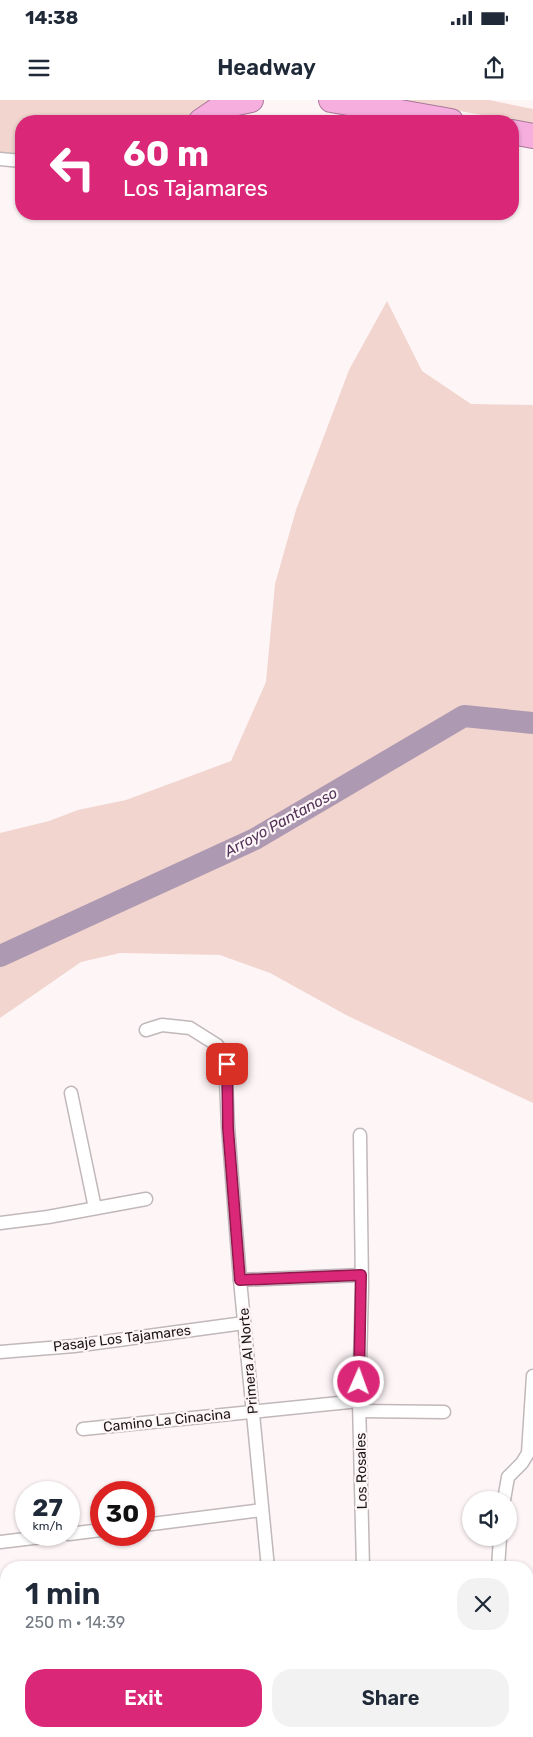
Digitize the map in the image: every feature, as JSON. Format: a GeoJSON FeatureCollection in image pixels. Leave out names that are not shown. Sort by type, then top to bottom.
{"type":"FeatureCollection","features":[{"type":"Feature","properties":{"kind":"highway"},"geometry":{"type":"LineString","coordinates":[[210,115],[223,106],[251,100]]}},
{"type":"Feature","properties":{"kind":"highway"},"geometry":{"type":"LineString","coordinates":[[331,100],[417,115]]}},
{"type":"Feature","properties":{"kind":"highway"},"geometry":{"type":"LineString","coordinates":[[519,133],[533,136]]}},
{"type":"Feature","properties":{"kind":"street"},"geometry":{"type":"LineString","coordinates":[[0,159],[15,160]]}},
{"type":"Feature","properties":{"kind":"street","name":"Primera Al Norte"},"geometry":{"type":"LineString","coordinates":[[146,1030],[162,1025],[190,1028],[217,1045],[222,1050],[227,1064],[228,1128],[240,1280],[267,1561]]}},
{"type":"Feature","properties":{"kind":"street"},"geometry":{"type":"LineString","coordinates":[[71,1093],[95,1208]]}},
{"type":"Feature","properties":{"kind":"street","name":"Los Rosales"},"geometry":{"type":"LineString","coordinates":[[360,1135],[361,1275],[359,1406],[363,1561]]}},
{"type":"Feature","properties":{"kind":"street"},"geometry":{"type":"LineString","coordinates":[[0,1223],[146,1199]]}},
{"type":"Feature","properties":{"kind":"street"},"geometry":{"type":"LineString","coordinates":[[240,1280],[361,1275]]}},
{"type":"Feature","properties":{"kind":"street","name":"Pasaje Los Tajamares"},"geometry":{"type":"LineString","coordinates":[[0,1352],[74,1346],[244,1323]]}},
{"type":"Feature","properties":{"kind":"street"},"geometry":{"type":"LineString","coordinates":[[506,1491],[508,1477],[522,1463],[528,1453],[533,1376]]}},
{"type":"Feature","properties":{"kind":"street","name":"Camino La Cinacina"},"geometry":{"type":"LineString","coordinates":[[83,1429],[252,1411],[359,1406],[444,1412]]}},
{"type":"Feature","properties":{"kind":"street"},"geometry":{"type":"LineString","coordinates":[[155,1524],[262,1510]]}},
{"type":"Feature","properties":{"kind":"street"},"geometry":{"type":"LineString","coordinates":[[0,1542],[15,1540]]}},
{"type":"Feature","properties":{"kind":"street"},"geometry":{"type":"LineString","coordinates":[[498,1561],[499,1546]]}},
{"type":"Feature","properties":{"kind":"shaded area"},"geometry":{"type":"Polygon","coordinates":[[[0,100],[230,100],[196,115],[15,115],[15,156],[0,155],[0,100]]]}},
{"type":"Feature","properties":{"kind":"shaded area"},"geometry":{"type":"Polygon","coordinates":[[[399,100],[489,100],[533,109],[533,124],[519,121],[519,115],[483,115],[399,100]]]}},
{"type":"Feature","properties":{"kind":"shaded area"},"geometry":{"type":"Polygon","coordinates":[[[387,301],[422,371],[471,404],[533,405],[533,1103],[348,1016],[270,973],[220,955],[120,953],[81,962],[0,1018],[0,833],[49,821],[78,810],[126,800],[231,761],[266,682],[275,584],[296,510],[349,370],[387,301]]]}},
{"type":"Feature","properties":{"kind":"waterway","name":"Arroyo Pantanoso"},"geometry":{"type":"LineString","coordinates":[[0,956],[255,839],[464,716],[533,723]]}},
{"type":"Feature","properties":{"kind":"route"},"geometry":{"type":"LineString","coordinates":[[227,1064],[228,1128],[240,1280],[361,1275],[359,1382]]}}]}
